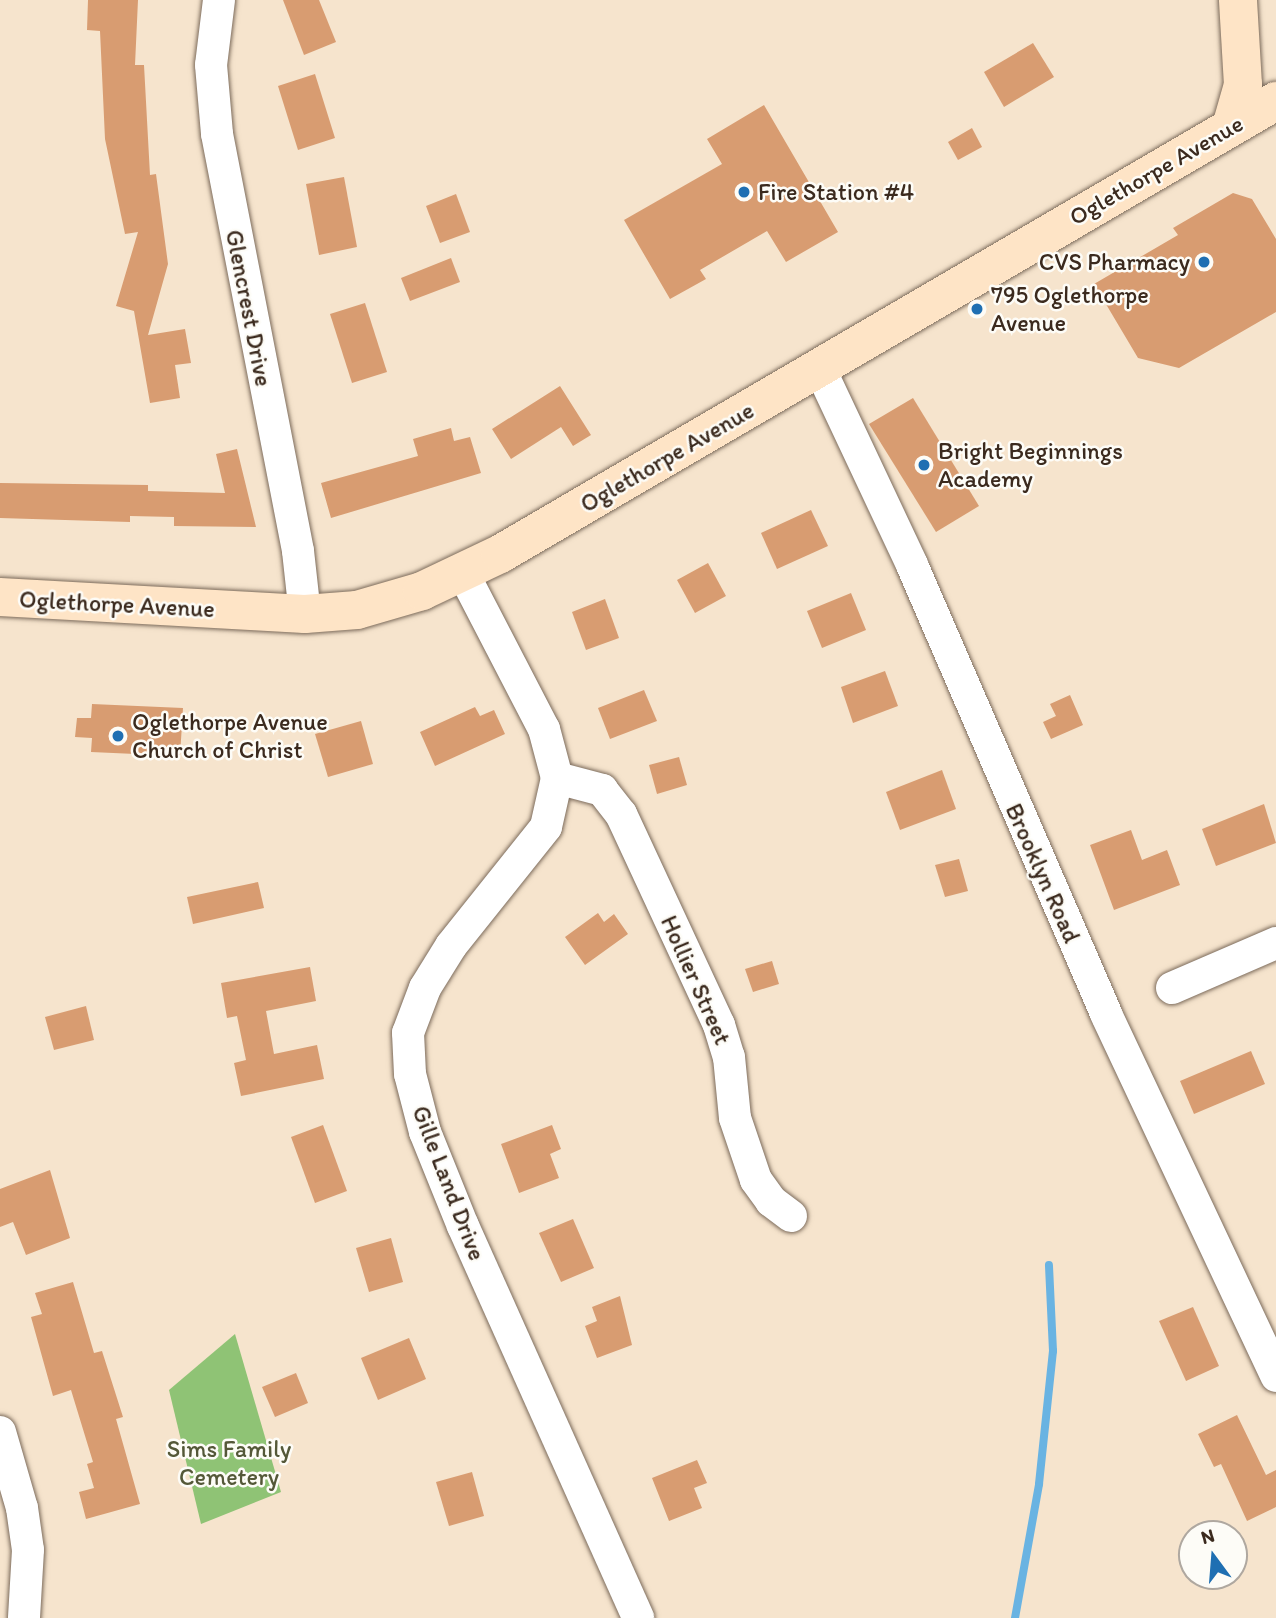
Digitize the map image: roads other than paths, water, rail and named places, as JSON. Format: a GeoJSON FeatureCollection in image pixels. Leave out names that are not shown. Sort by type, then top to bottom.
{"type":"FeatureCollection","features":[{"type":"Feature","properties":{"kind":"main road"},"geometry":{"type":"LineString","coordinates":[[1231,127],[1243,85],[1238,0]]}},
{"type":"Feature","properties":{"kind":"main road","name":"Oglethorpe Avenue"},"geometry":{"type":"LineString","coordinates":[[0,597],[305,614],[390,602],[463,573],[1276,101]]}},
{"type":"Feature","properties":{"kind":"street","name":"Glencrest Drive"},"geometry":{"type":"LineString","coordinates":[[219,0],[211,65],[217,134],[298,551],[305,614]]}},
{"type":"Feature","properties":{"kind":"street","name":"Brooklyn Road"},"geometry":{"type":"LineString","coordinates":[[819,367],[912,565],[1111,1026],[1276,1376]]}},
{"type":"Feature","properties":{"kind":"street","name":"Gille Land Drive"},"geometry":{"type":"LineString","coordinates":[[463,573],[544,729],[557,778],[546,827],[451,946],[425,988],[413,1012],[407,1053],[425,1132],[463,1226],[638,1618]]}},
{"type":"Feature","properties":{"kind":"street","name":"Hollier Street"},"geometry":{"type":"LineString","coordinates":[[557,778],[602,789],[621,814],[722,1033],[732,1075],[735,1118],[756,1180],[771,1201],[791,1216]]}},
{"type":"Feature","properties":{"kind":"street"},"geometry":{"type":"LineString","coordinates":[[1172,988],[1276,943]]}},
{"type":"Feature","properties":{"kind":"street"},"geometry":{"type":"LineString","coordinates":[[0,1432],[22,1508],[28,1550],[24,1618]]}},
{"type":"Feature","properties":{"kind":"waterway"},"geometry":{"type":"LineString","coordinates":[[1015,1618],[1039,1484],[1053,1351],[1049,1265]]}},
{"type":"Feature","properties":{"kind":"place","name":"Fire Station #4"},"geometry":{"type":"Point","coordinates":[744,192]}},
{"type":"Feature","properties":{"kind":"place","name":"CVS Pharmacy"},"geometry":{"type":"Point","coordinates":[1204,262]}},
{"type":"Feature","properties":{"kind":"place","name":"795 Oglethorpe Avenue"},"geometry":{"type":"Point","coordinates":[977,309]}},
{"type":"Feature","properties":{"kind":"place","name":"Bright Beginnings Academy"},"geometry":{"type":"Point","coordinates":[924,465]}},
{"type":"Feature","properties":{"kind":"place","name":"Oglethorpe Avenue Church of Christ"},"geometry":{"type":"Point","coordinates":[118,736]}},
{"type":"Feature","properties":{"kind":"park label","name":"Sims Family Cemetery"},"geometry":{"type":"Point","coordinates":[229,1463]}}]}
